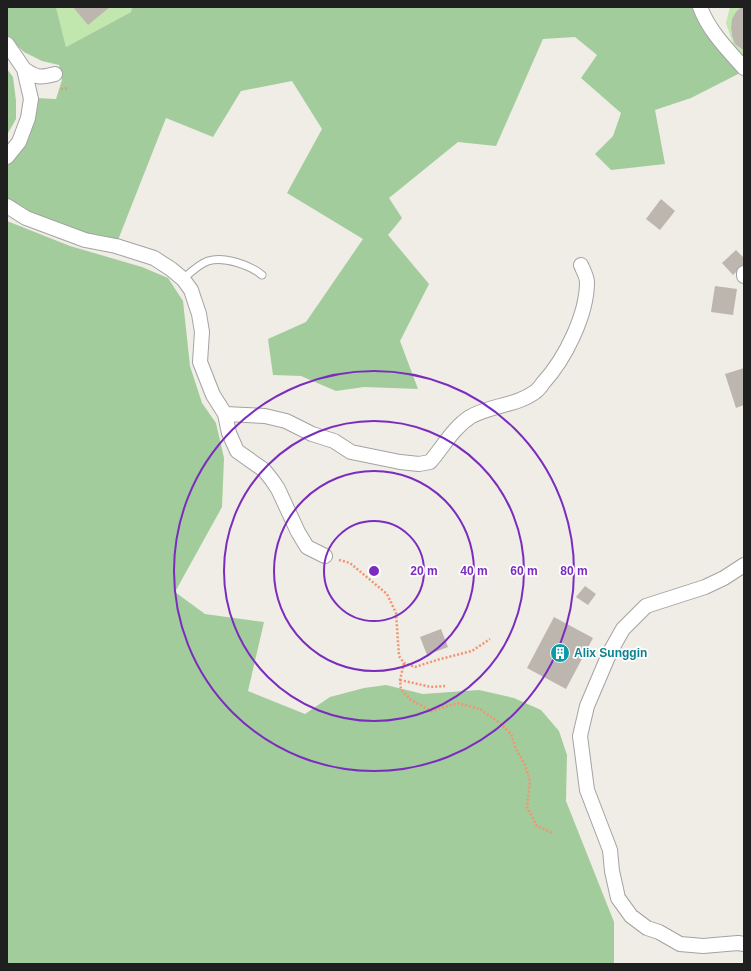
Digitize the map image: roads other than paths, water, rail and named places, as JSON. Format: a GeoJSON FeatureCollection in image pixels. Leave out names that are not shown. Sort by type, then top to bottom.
{"type":"FeatureCollection","features":[{"type":"Feature","properties":{"kind":"street"},"geometry":{"type":"LineString","coordinates":[[700,7],[704,18],[719,41],[744,68]]}},
{"type":"Feature","properties":{"kind":"street"},"geometry":{"type":"LineString","coordinates":[[7,44],[24,69],[34,76],[55,74]]}},
{"type":"Feature","properties":{"kind":"street"},"geometry":{"type":"LineString","coordinates":[[7,156],[19,142],[28,118],[31,99],[24,69]]}},
{"type":"Feature","properties":{"kind":"street"},"geometry":{"type":"LineString","coordinates":[[7,206],[26,218],[84,240],[116,246],[154,258],[183,279],[191,290],[199,314],[202,332],[200,362],[213,395],[225,414],[229,433],[237,451],[264,470],[278,488],[298,532],[307,547],[325,556]]}},
{"type":"Feature","properties":{"kind":"street"},"geometry":{"type":"LineString","coordinates":[[225,414],[265,416],[286,421],[312,434],[334,441],[351,452],[400,462],[419,464],[430,462],[456,428],[470,417],[488,409],[514,403],[535,392],[552,373],[565,352],[578,325],[586,296],[588,280],[581,265]]}},
{"type":"Feature","properties":{"kind":"street"},"geometry":{"type":"LineString","coordinates":[[744,565],[724,578],[705,587],[646,606],[623,629],[610,652],[587,706],[580,736],[587,790],[610,850],[612,871],[618,898],[631,916],[647,928],[659,932],[680,944],[703,946],[738,942],[744,944]]}},
{"type":"Feature","properties":{"kind":"lane"},"geometry":{"type":"LineString","coordinates":[[183,279],[207,261],[220,259],[254,269],[262,275]]}},
{"type":"Feature","properties":{"kind":"place","name":"Alix Sunggin"},"geometry":{"type":"Point","coordinates":[560,653]}}]}
